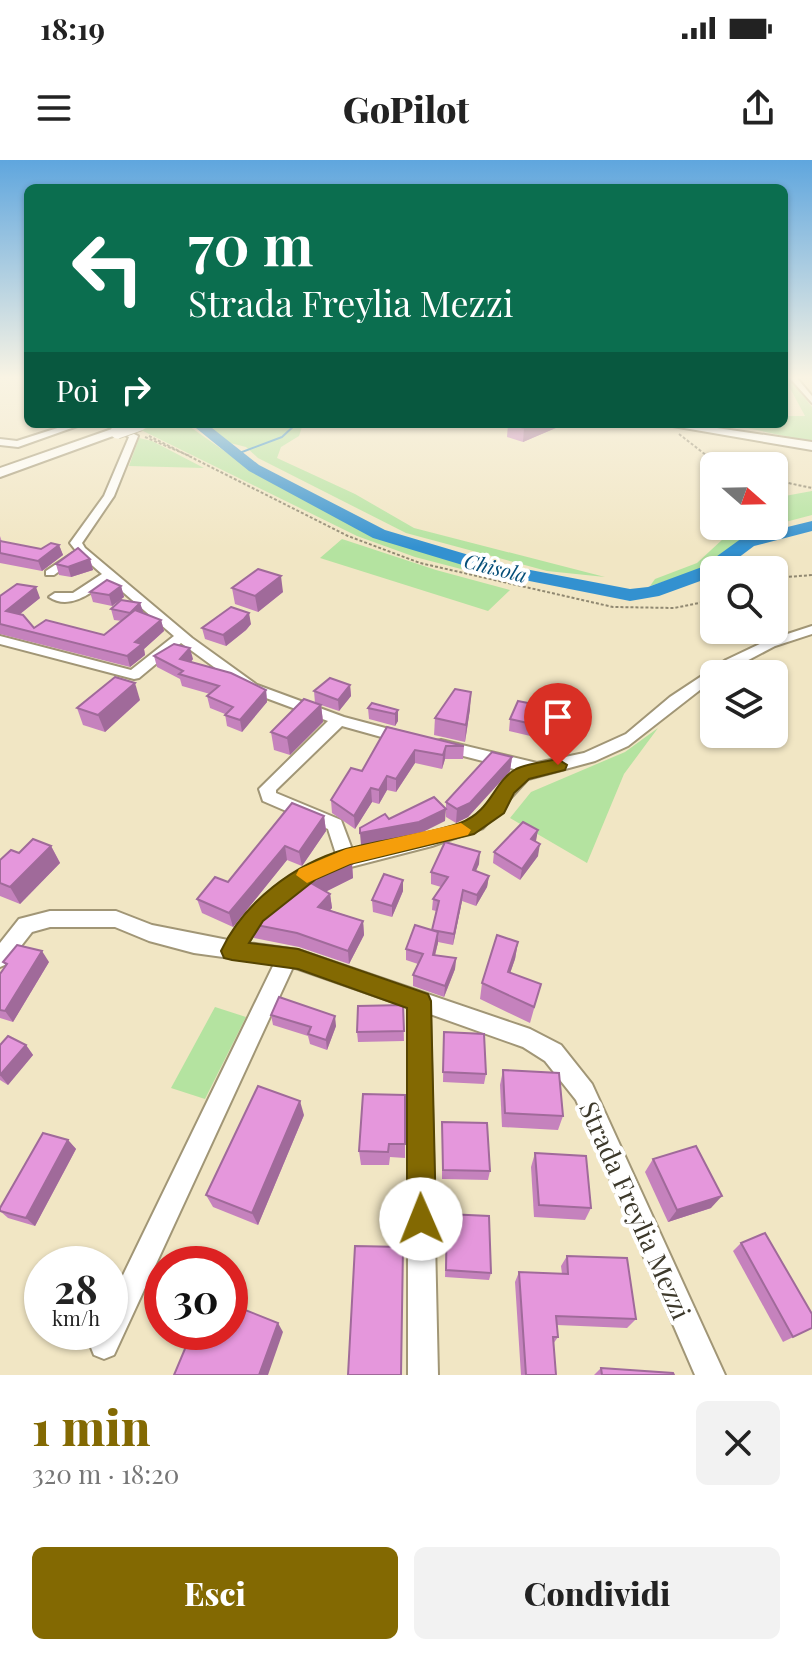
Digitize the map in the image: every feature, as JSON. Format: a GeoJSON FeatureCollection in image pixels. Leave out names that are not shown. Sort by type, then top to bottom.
{"type":"FeatureCollection","features":[{"type":"Feature","properties":{"kind":"highway"},"geometry":{"type":"LineString","coordinates":[[0,465],[92,434]]}},
{"type":"Feature","properties":{"kind":"highway"},"geometry":{"type":"LineString","coordinates":[[0,473],[96,434]]}},
{"type":"Feature","properties":{"kind":"main road"},"geometry":{"type":"LineString","coordinates":[[733,434],[812,446]]}},
{"type":"Feature","properties":{"kind":"main road"},"geometry":{"type":"LineString","coordinates":[[749,434],[812,446]]}},
{"type":"Feature","properties":{"kind":"street"},"geometry":{"type":"LineString","coordinates":[[0,442],[18,444],[49,434]]}},
{"type":"Feature","properties":{"kind":"street"},"geometry":{"type":"LineString","coordinates":[[140,434],[109,496],[76,543],[109,575],[182,636],[252,688],[339,720],[537,769]]}},
{"type":"Feature","properties":{"kind":"street"},"geometry":{"type":"LineString","coordinates":[[50,573],[81,550]]}},
{"type":"Feature","properties":{"kind":"street"},"geometry":{"type":"LineString","coordinates":[[55,597],[76,597],[109,575]]}},
{"type":"Feature","properties":{"kind":"street"},"geometry":{"type":"LineString","coordinates":[[232,951],[255,914],[308,874],[346,857],[467,828],[497,808],[506,789],[522,774],[593,757],[632,738],[657,714],[711,675],[778,640],[812,630]]}},
{"type":"Feature","properties":{"kind":"street"},"geometry":{"type":"LineString","coordinates":[[0,640],[134,675],[182,636]]}},
{"type":"Feature","properties":{"kind":"street"},"geometry":{"type":"LineString","coordinates":[[339,720],[267,789],[269,797],[335,825],[346,857]]}},
{"type":"Feature","properties":{"kind":"street","name":"Strada Freylia Mezzi"},"geometry":{"type":"LineString","coordinates":[[0,958],[26,925],[50,919],[116,919],[149,933],[232,951],[287,958],[530,1039],[553,1053],[584,1092],[710,1375]]}},
{"type":"Feature","properties":{"kind":"street"},"geometry":{"type":"LineString","coordinates":[[128,1294],[287,958]]}},
{"type":"Feature","properties":{"kind":"street"},"geometry":{"type":"LineString","coordinates":[[419,1001],[423,1375]]}},
{"type":"Feature","properties":{"kind":"path"},"geometry":{"type":"LineString","coordinates":[[143,434],[177,454],[196,458]]}},
{"type":"Feature","properties":{"kind":"path"},"geometry":{"type":"LineString","coordinates":[[145,434],[344,532],[411,560],[529,590],[626,609],[669,610],[700,603]]}},
{"type":"Feature","properties":{"kind":"path"},"geometry":{"type":"LineString","coordinates":[[678,434],[702,452]]}},
{"type":"Feature","properties":{"kind":"path"},"geometry":{"type":"LineString","coordinates":[[788,483],[812,488]]}},
{"type":"Feature","properties":{"kind":"path"},"geometry":{"type":"LineString","coordinates":[[788,577],[812,575]]}},
{"type":"Feature","properties":{"kind":"green space"},"geometry":{"type":"Polygon","coordinates":[[[149,434],[200,434],[254,472],[366,533],[494,573],[515,583],[415,557],[357,536],[149,434]]]}},
{"type":"Feature","properties":{"kind":"green space"},"geometry":{"type":"Polygon","coordinates":[[[218,434],[300,434],[281,447],[277,458],[355,494],[414,528],[605,577],[547,571],[406,533],[258,458],[246,447],[230,443],[218,434]]]}},
{"type":"Feature","properties":{"kind":"green space"},"geometry":{"type":"Polygon","coordinates":[[[774,434],[812,434],[812,442],[774,434]]]}},
{"type":"Feature","properties":{"kind":"green space"},"geometry":{"type":"Polygon","coordinates":[[[139,438],[152,441],[204,468],[129,466],[139,438]]]}},
{"type":"Feature","properties":{"kind":"green space"},"geometry":{"type":"Polygon","coordinates":[[[812,491],[812,515],[788,521],[788,495],[812,491]]]}},
{"type":"Feature","properties":{"kind":"green space"},"geometry":{"type":"Polygon","coordinates":[[[342,539],[510,590],[488,611],[320,558],[342,539]]]}},
{"type":"Feature","properties":{"kind":"green space"},"geometry":{"type":"Polygon","coordinates":[[[722,540],[750,540],[724,556],[705,556],[722,540]]]}},
{"type":"Feature","properties":{"kind":"green space"},"geometry":{"type":"Polygon","coordinates":[[[700,560],[700,570],[650,586],[655,579],[700,560]]]}},
{"type":"Feature","properties":{"kind":"green space"},"geometry":{"type":"Polygon","coordinates":[[[658,728],[624,774],[587,863],[510,818],[531,792],[625,752],[658,728]]]}},
{"type":"Feature","properties":{"kind":"green space"},"geometry":{"type":"Polygon","coordinates":[[[215,1007],[246,1017],[205,1099],[171,1088],[215,1007]]]}},
{"type":"Feature","properties":{"kind":"building"},"geometry":{"type":"Polygon","coordinates":[[[0,541],[41,549],[51,543],[59,545],[38,561],[0,553],[0,541]]]}},
{"type":"Feature","properties":{"kind":"building"},"geometry":{"type":"Polygon","coordinates":[[[78,548],[90,559],[68,567],[56,564],[78,548]]]}},
{"type":"Feature","properties":{"kind":"building"},"geometry":{"type":"Polygon","coordinates":[[[258,569],[281,576],[255,596],[232,588],[258,569]]]}},
{"type":"Feature","properties":{"kind":"building"},"geometry":{"type":"Polygon","coordinates":[[[107,580],[121,586],[109,595],[90,592],[107,580]]]}},
{"type":"Feature","properties":{"kind":"building"},"geometry":{"type":"Polygon","coordinates":[[[17,584],[36,587],[6,611],[23,615],[34,628],[46,620],[104,635],[135,610],[161,620],[135,642],[142,644],[127,656],[0,624],[0,596],[17,584]]]}},
{"type":"Feature","properties":{"kind":"building"},"geometry":{"type":"Polygon","coordinates":[[[121,600],[140,603],[130,613],[111,609],[121,600]]]}},
{"type":"Feature","properties":{"kind":"building"},"geometry":{"type":"Polygon","coordinates":[[[231,607],[249,613],[223,635],[202,628],[231,607]]]}},
{"type":"Feature","properties":{"kind":"building"},"geometry":{"type":"Polygon","coordinates":[[[174,644],[190,648],[180,659],[231,673],[266,690],[240,720],[225,715],[233,707],[207,696],[219,686],[179,674],[183,671],[154,656],[174,644]]]}},
{"type":"Feature","properties":{"kind":"building"},"geometry":{"type":"Polygon","coordinates":[[[115,677],[135,683],[98,715],[77,708],[115,677]]]}},
{"type":"Feature","properties":{"kind":"building"},"geometry":{"type":"Polygon","coordinates":[[[330,678],[350,685],[338,700],[314,691],[330,678]]]}},
{"type":"Feature","properties":{"kind":"building"},"geometry":{"type":"Polygon","coordinates":[[[455,689],[471,692],[466,725],[435,718],[455,689]]]}},
{"type":"Feature","properties":{"kind":"building"},"geometry":{"type":"Polygon","coordinates":[[[304,699],[321,705],[287,738],[271,732],[304,699]]]}},
{"type":"Feature","properties":{"kind":"building"},"geometry":{"type":"Polygon","coordinates":[[[518,701],[548,707],[541,726],[510,719],[518,701]]]}},
{"type":"Feature","properties":{"kind":"building"},"geometry":{"type":"Polygon","coordinates":[[[372,703],[398,710],[395,714],[368,708],[372,703]]]}},
{"type":"Feature","properties":{"kind":"building"},"geometry":{"type":"Polygon","coordinates":[[[387,727],[464,746],[446,746],[443,755],[415,750],[396,779],[387,776],[379,790],[371,788],[354,816],[331,800],[351,768],[362,771],[387,727]]]}},
{"type":"Feature","properties":{"kind":"building"},"geometry":{"type":"Polygon","coordinates":[[[492,752],[512,757],[470,803],[457,809],[446,802],[492,752]]]}},
{"type":"Feature","properties":{"kind":"building"},"geometry":{"type":"Polygon","coordinates":[[[434,797],[446,809],[419,822],[360,833],[360,828],[385,814],[389,819],[434,797]]]}},
{"type":"Feature","properties":{"kind":"building"},"geometry":{"type":"Polygon","coordinates":[[[292,803],[324,816],[299,852],[285,846],[229,913],[197,899],[215,877],[228,882],[292,803]]]}},
{"type":"Feature","properties":{"kind":"building"},"geometry":{"type":"Polygon","coordinates":[[[523,822],[538,830],[531,839],[540,844],[522,869],[494,852],[523,822]]]}},
{"type":"Feature","properties":{"kind":"building"},"geometry":{"type":"Polygon","coordinates":[[[33,839],[51,846],[10,887],[0,883],[0,860],[11,850],[19,853],[33,839]]]}},
{"type":"Feature","properties":{"kind":"building"},"geometry":{"type":"Polygon","coordinates":[[[445,842],[480,852],[473,870],[489,876],[477,895],[463,890],[454,934],[432,930],[439,901],[433,899],[448,877],[431,872],[445,842]]]}},
{"type":"Feature","properties":{"kind":"building"},"geometry":{"type":"Polygon","coordinates":[[[348,856],[352,864],[311,883],[330,894],[318,907],[363,921],[348,951],[297,933],[251,924],[271,900],[278,902],[303,875],[348,856]]]}},
{"type":"Feature","properties":{"kind":"building"},"geometry":{"type":"Polygon","coordinates":[[[384,874],[403,880],[392,906],[372,900],[384,874]]]}},
{"type":"Feature","properties":{"kind":"building"},"geometry":{"type":"Polygon","coordinates":[[[415,925],[438,932],[433,955],[456,958],[445,986],[413,975],[423,954],[406,949],[415,925]]]}},
{"type":"Feature","properties":{"kind":"building"},"geometry":{"type":"Polygon","coordinates":[[[497,935],[518,942],[508,972],[541,984],[534,1007],[482,983],[497,935]]]}},
{"type":"Feature","properties":{"kind":"building"},"geometry":{"type":"Polygon","coordinates":[[[17,945],[42,951],[5,1011],[0,1010],[0,974],[7,964],[3,962],[17,945]]]}},
{"type":"Feature","properties":{"kind":"building"},"geometry":{"type":"Polygon","coordinates":[[[279,997],[335,1016],[326,1040],[308,1034],[311,1027],[271,1015],[279,997]]]}},
{"type":"Feature","properties":{"kind":"building"},"geometry":{"type":"Polygon","coordinates":[[[403,1005],[404,1031],[357,1032],[358,1006],[403,1005]]]}},
{"type":"Feature","properties":{"kind":"building"},"geometry":{"type":"Polygon","coordinates":[[[444,1032],[484,1034],[486,1074],[443,1072],[444,1032]]]}},
{"type":"Feature","properties":{"kind":"building"},"geometry":{"type":"Polygon","coordinates":[[[8,1036],[26,1045],[0,1075],[0,1045],[8,1036]]]}},
{"type":"Feature","properties":{"kind":"building"},"geometry":{"type":"Polygon","coordinates":[[[503,1070],[559,1073],[563,1116],[505,1113],[503,1070]]]}},
{"type":"Feature","properties":{"kind":"building"},"geometry":{"type":"Polygon","coordinates":[[[258,1086],[300,1101],[252,1213],[206,1195],[258,1086]]]}},
{"type":"Feature","properties":{"kind":"building"},"geometry":{"type":"Polygon","coordinates":[[[363,1094],[405,1095],[405,1144],[389,1144],[388,1152],[359,1151],[363,1094]]]}},
{"type":"Feature","properties":{"kind":"building"},"geometry":{"type":"Polygon","coordinates":[[[442,1122],[487,1123],[490,1171],[443,1170],[442,1122]]]}},
{"type":"Feature","properties":{"kind":"building"},"geometry":{"type":"Polygon","coordinates":[[[43,1133],[68,1140],[26,1218],[0,1211],[0,1208],[43,1133]]]}},
{"type":"Feature","properties":{"kind":"building"},"geometry":{"type":"Polygon","coordinates":[[[696,1146],[722,1196],[677,1210],[653,1159],[696,1146]]]}},
{"type":"Feature","properties":{"kind":"building"},"geometry":{"type":"Polygon","coordinates":[[[535,1153],[586,1156],[591,1208],[539,1205],[535,1153]]]}},
{"type":"Feature","properties":{"kind":"building"},"geometry":{"type":"Polygon","coordinates":[[[447,1214],[489,1216],[491,1273],[446,1270],[447,1214]]]}},
{"type":"Feature","properties":{"kind":"building"},"geometry":{"type":"Polygon","coordinates":[[[765,1233],[812,1314],[812,1328],[793,1337],[741,1243],[765,1233]]]}},
{"type":"Feature","properties":{"kind":"building"},"geometry":{"type":"Polygon","coordinates":[[[355,1246],[403,1247],[401,1375],[348,1375],[355,1246]]]}},
{"type":"Feature","properties":{"kind":"building"},"geometry":{"type":"Polygon","coordinates":[[[567,1256],[627,1258],[636,1319],[556,1316],[558,1337],[553,1337],[556,1375],[526,1375],[519,1272],[568,1274],[567,1256]]]}},
{"type":"Feature","properties":{"kind":"building"},"geometry":{"type":"Polygon","coordinates":[[[248,1311],[278,1323],[259,1375],[174,1375],[184,1350],[248,1350],[248,1311]]]}},
{"type":"Feature","properties":{"kind":"building"},"geometry":{"type":"Polygon","coordinates":[[[601,1368],[673,1373],[674,1375],[602,1375],[601,1368]]]}},
{"type":"Feature","properties":{"kind":"waterway","name":"Chisola"},"geometry":{"type":"LineString","coordinates":[[210,434],[254,468],[379,534],[496,569],[630,595],[652,592],[709,571],[748,542],[812,526]]}},
{"type":"Feature","properties":{"kind":"waterway"},"geometry":{"type":"LineString","coordinates":[[234,455],[286,434]]}},
{"type":"Feature","properties":{"kind":"slow traffic"},"geometry":{"type":"LineString","coordinates":[[307,875],[346,857],[461,830]]}},
{"type":"Feature","properties":{"kind":"route"},"geometry":{"type":"LineString","coordinates":[[421,1219],[419,1001],[298,959],[232,951],[255,914],[308,874],[346,857],[467,828],[484,820],[497,808],[506,789],[522,774],[558,765]]}}]}
